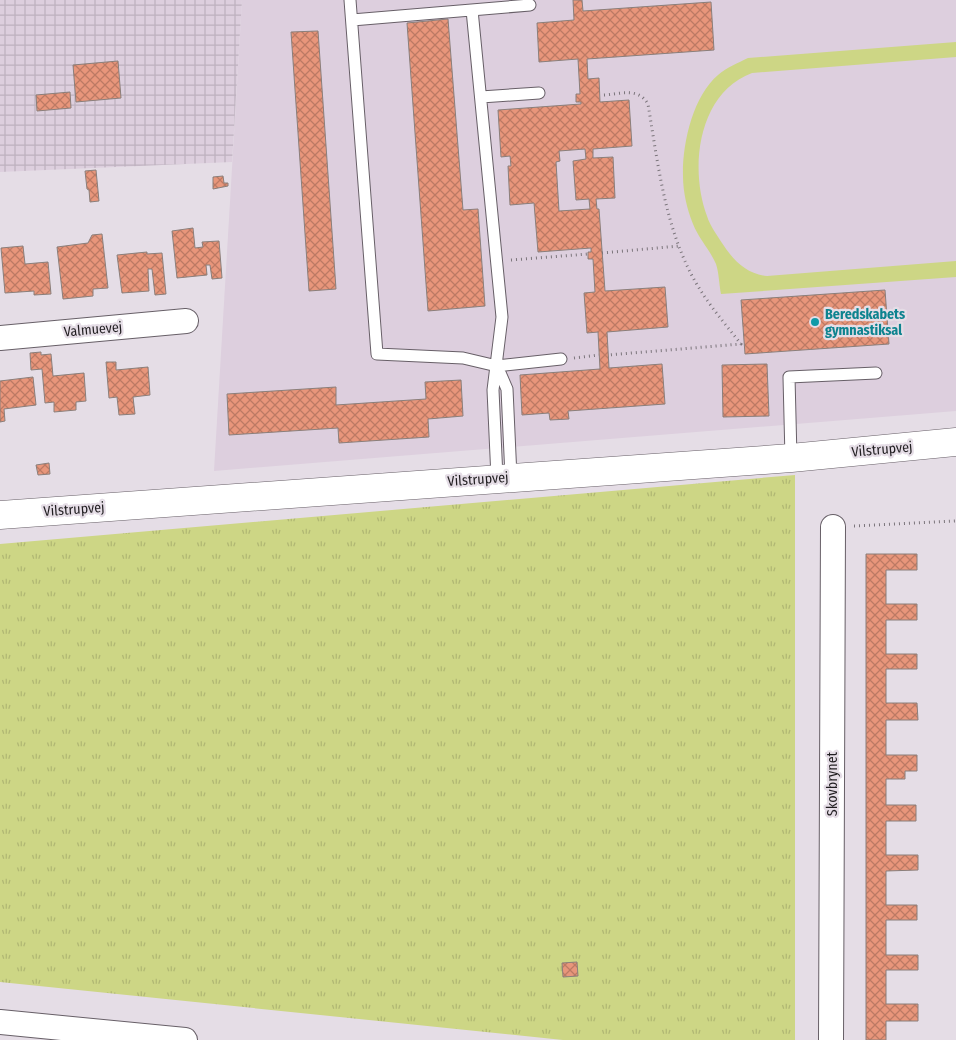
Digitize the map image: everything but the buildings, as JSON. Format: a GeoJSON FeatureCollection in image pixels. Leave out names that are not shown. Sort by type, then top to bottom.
{"type":"FeatureCollection","features":[{"type":"Feature","properties":{"kind":"street","name":"Valmuevej"},"geometry":{"type":"LineString","coordinates":[[0,338],[186,321]]}},
{"type":"Feature","properties":{"kind":"street","name":"Vilstrupvej"},"geometry":{"type":"LineString","coordinates":[[0,515],[504,477],[791,458],[956,442]]}},
{"type":"Feature","properties":{"kind":"street","name":"Skovbrynet"},"geometry":{"type":"LineString","coordinates":[[831,1040],[834,527]]}},
{"type":"Feature","properties":{"kind":"street"},"geometry":{"type":"LineString","coordinates":[[0,1022],[37,1033],[185,1040]]}},
{"type":"Feature","properties":{"kind":"lane"},"geometry":{"type":"LineString","coordinates":[[350,0],[377,354],[463,358],[497,366],[561,359]]}},
{"type":"Feature","properties":{"kind":"lane"},"geometry":{"type":"LineString","coordinates":[[352,20],[530,6]]}},
{"type":"Feature","properties":{"kind":"lane"},"geometry":{"type":"LineString","coordinates":[[472,10],[502,318],[497,366],[507,389],[504,477]]}},
{"type":"Feature","properties":{"kind":"lane"},"geometry":{"type":"LineString","coordinates":[[481,97],[539,93]]}},
{"type":"Feature","properties":{"kind":"lane"},"geometry":{"type":"LineString","coordinates":[[791,458],[789,376],[876,373]]}},
{"type":"Feature","properties":{"kind":"path"},"geometry":{"type":"LineString","coordinates":[[604,95],[635,93],[644,96],[648,104],[662,189],[679,246],[696,281],[716,314],[741,344],[608,355]]}},
{"type":"Feature","properties":{"kind":"path"},"geometry":{"type":"LineString","coordinates":[[602,253],[679,246]]}},
{"type":"Feature","properties":{"kind":"path"},"geometry":{"type":"LineString","coordinates":[[496,261],[588,254]]}},
{"type":"Feature","properties":{"kind":"path"},"geometry":{"type":"LineString","coordinates":[[561,359],[599,356]]}},
{"type":"Feature","properties":{"kind":"path"},"geometry":{"type":"LineString","coordinates":[[834,527],[956,521]]}},
{"type":"Feature","properties":{"kind":"shaded area"},"geometry":{"type":"Polygon","coordinates":[[[0,0],[242,0],[232,162],[0,172],[0,0]]]}},
{"type":"Feature","properties":{"kind":"shaded area"},"geometry":{"type":"Polygon","coordinates":[[[242,0],[956,0],[956,411],[214,471],[242,0]]]}},
{"type":"Feature","properties":{"kind":"green space"},"geometry":{"type":"Polygon","coordinates":[[[956,42],[956,57],[752,73],[734,83],[720,97],[709,114],[702,134],[699,176],[702,197],[712,227],[731,255],[746,269],[759,275],[767,276],[956,261],[956,277],[721,294],[716,264],[693,224],[683,182],[683,163],[687,136],[696,108],[709,84],[725,70],[748,58],[956,42]]]}},
{"type":"Feature","properties":{"kind":"green space"},"geometry":{"type":"Polygon","coordinates":[[[795,475],[795,1040],[563,1040],[0,982],[0,544],[795,475]]]}},
{"type":"Feature","properties":{"kind":"place","name":"Beredskabets gymnastiksal"},"geometry":{"type":"Point","coordinates":[815,322]}}]}
